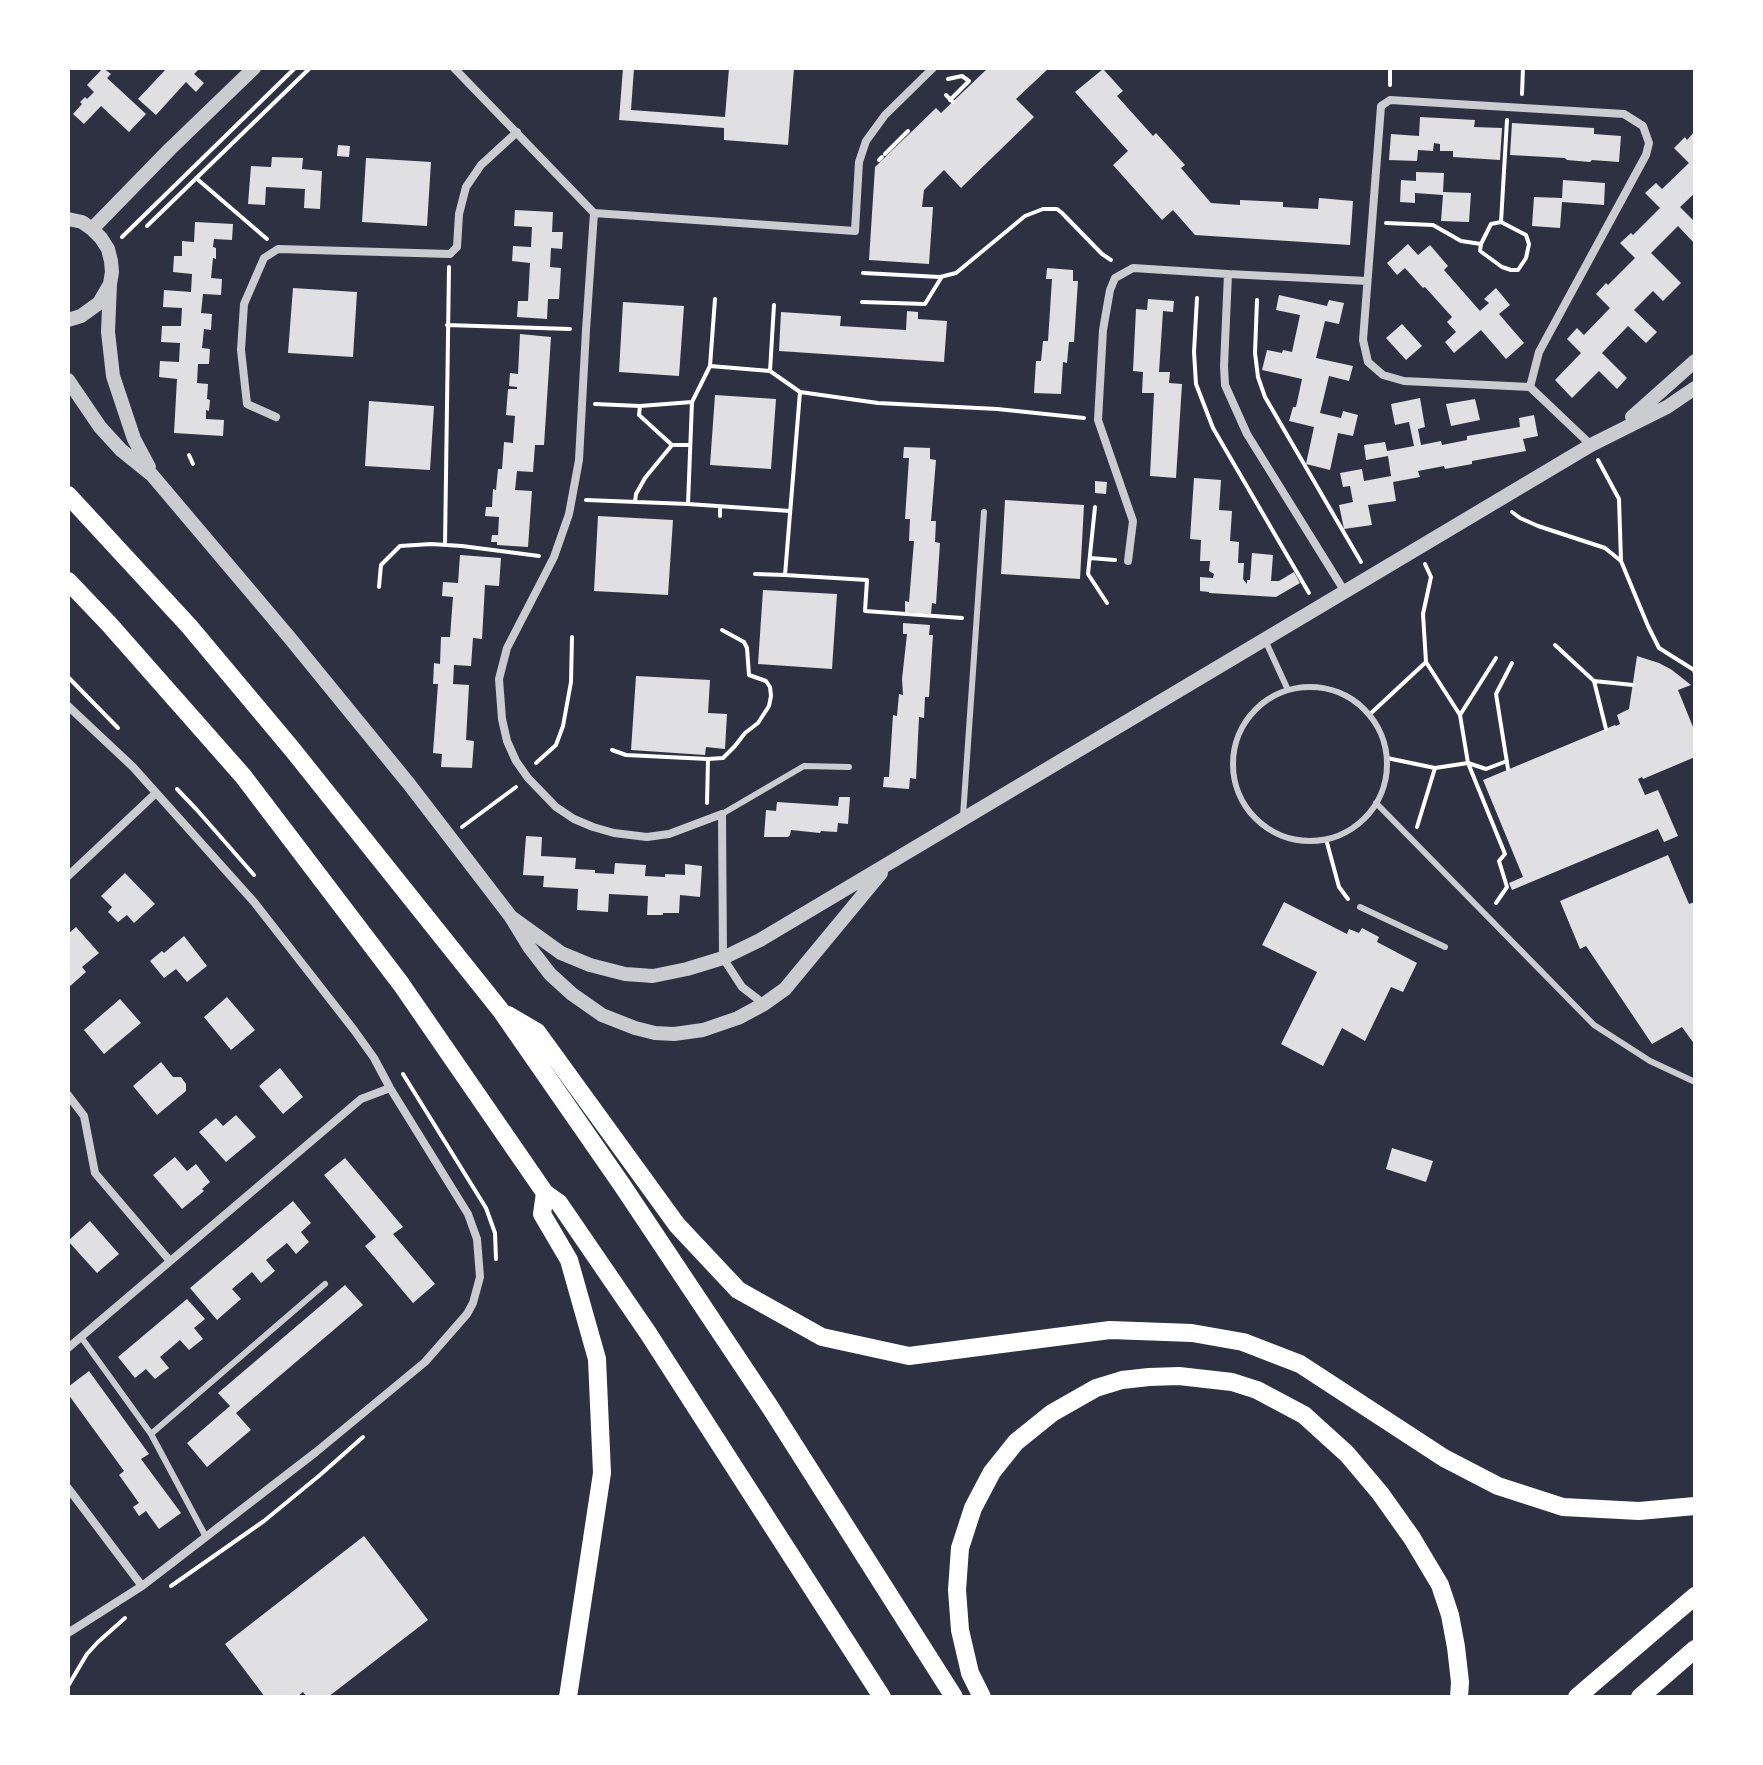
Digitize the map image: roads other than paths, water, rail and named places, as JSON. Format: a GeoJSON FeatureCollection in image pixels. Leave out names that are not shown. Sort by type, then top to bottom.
{"type":"FeatureCollection","features":[{"type":"Feature","properties":{"kind":"highway"},"geometry":{"type":"LineString","coordinates":[[68,495],[189,626],[292,749],[502,1012],[770,1407],[954,1697]]}},
{"type":"Feature","properties":{"kind":"highway"},"geometry":{"type":"LineString","coordinates":[[68,581],[243,776],[401,984],[545,1193],[559,1203],[648,1333],[882,1697]]}},
{"type":"Feature","properties":{"kind":"highway"},"geometry":{"type":"LineString","coordinates":[[502,1012],[537,1032],[677,1225],[738,1290],[822,1337],[909,1356],[1110,1330],[1192,1333],[1243,1342],[1300,1364],[1444,1458],[1498,1486],[1563,1507],[1639,1511],[1695,1506]]}},
{"type":"Feature","properties":{"kind":"highway"},"geometry":{"type":"LineString","coordinates":[[545,1193],[542,1214],[569,1260],[597,1359],[602,1473],[568,1697]]}},
{"type":"Feature","properties":{"kind":"highway"},"geometry":{"type":"LineString","coordinates":[[982,1697],[970,1673],[960,1630],[957,1590],[960,1548],[973,1508],[992,1472],[1016,1442],[1052,1413],[1096,1388],[1122,1380],[1179,1376],[1232,1382],[1257,1390],[1304,1415],[1347,1454],[1412,1538],[1440,1585],[1456,1647],[1459,1697]]}},
{"type":"Feature","properties":{"kind":"highway"},"geometry":{"type":"LineString","coordinates":[[1577,1697],[1695,1596]]}},
{"type":"Feature","properties":{"kind":"highway"},"geometry":{"type":"LineString","coordinates":[[1640,1697],[1695,1649]]}},
{"type":"Feature","properties":{"kind":"street"},"geometry":{"type":"LineString","coordinates":[[92,229],[254,68]]}},
{"type":"Feature","properties":{"kind":"street"},"geometry":{"type":"LineString","coordinates":[[454,68],[594,213],[855,231],[859,162],[866,141],[885,115],[933,68]]}},
{"type":"Feature","properties":{"kind":"street"},"geometry":{"type":"LineString","coordinates":[[1530,387],[1539,352],[1640,166],[1649,143],[1643,126],[1624,114],[1390,100],[1381,106],[1363,340],[1368,362],[1383,375],[1404,381],[1530,387],[1591,445]]}},
{"type":"Feature","properties":{"kind":"street"},"geometry":{"type":"LineString","coordinates":[[276,417],[247,404],[241,350],[244,304],[264,258],[278,249],[450,254],[457,247],[459,214],[466,187],[481,165],[517,132]]}},
{"type":"Feature","properties":{"kind":"street"},"geometry":{"type":"LineString","coordinates":[[594,213],[579,460],[569,514],[554,557],[510,640],[499,679],[502,719],[507,741],[525,775],[541,794],[565,813],[593,827],[647,837],[669,834],[722,814],[723,958],[742,987],[764,1004]]}},
{"type":"Feature","properties":{"kind":"street"},"geometry":{"type":"LineString","coordinates":[[68,219],[82,222],[92,229],[108,249],[111,261],[108,332],[113,376],[134,439],[152,475]]}},
{"type":"Feature","properties":{"kind":"street"},"geometry":{"type":"LineString","coordinates":[[1128,561],[1133,521],[1098,420],[1103,330],[1115,278],[1133,268],[1367,281]]}},
{"type":"Feature","properties":{"kind":"street"},"geometry":{"type":"LineString","coordinates":[[1228,274],[1225,385],[1247,434],[1345,592]]}},
{"type":"Feature","properties":{"kind":"street"},"geometry":{"type":"LineString","coordinates":[[68,320],[91,311],[106,294],[110,284]]}},
{"type":"Feature","properties":{"kind":"street"},"geometry":{"type":"LineString","coordinates":[[1611,434],[1695,361]]}},
{"type":"Feature","properties":{"kind":"street"},"geometry":{"type":"LineString","coordinates":[[68,380],[100,427],[121,450],[152,475],[317,671],[449,836],[550,974],[602,1015],[635,1028],[674,1034],[703,1030],[738,1018],[785,989],[888,864]]}},
{"type":"Feature","properties":{"kind":"street"},"geometry":{"type":"LineString","coordinates":[[511,917],[561,953],[625,974],[653,976],[723,958],[760,940],[1591,445],[1667,407],[1695,388]]}},
{"type":"Feature","properties":{"kind":"street"},"geometry":{"type":"LineString","coordinates":[[68,706],[133,767],[254,902],[368,1049],[468,1214],[480,1259],[480,1277],[473,1303],[457,1327],[425,1362],[316,1452],[142,1586],[68,1633]]}},
{"type":"Feature","properties":{"kind":"street"},"geometry":{"type":"LineString","coordinates":[[68,876],[156,793]]}},
{"type":"Feature","properties":{"kind":"street"},"geometry":{"type":"LineString","coordinates":[[68,1348],[361,1099],[390,1088]]}},
{"type":"Feature","properties":{"kind":"street"},"geometry":{"type":"LineString","coordinates":[[68,1095],[84,1116],[95,1173],[170,1261]]}},
{"type":"Feature","properties":{"kind":"street"},"geometry":{"type":"LineString","coordinates":[[68,1488],[142,1586]]}},
{"type":"Feature","properties":{"kind":"lane"},"geometry":{"type":"LineString","coordinates":[[963,819],[984,512]]}},
{"type":"Feature","properties":{"kind":"lane"},"geometry":{"type":"LineString","coordinates":[[1265,640],[1288,690]]}},
{"type":"Feature","properties":{"kind":"lane"},"geometry":{"type":"LineString","coordinates":[[1310,687],[1332,691],[1353,700],[1369,715],[1381,735],[1387,758],[1385,781],[1376,803],[1360,823],[1326,839],[1290,839],[1267,828],[1248,812],[1237,790],[1232,765],[1236,740],[1248,718],[1266,701],[1288,690],[1310,687]]}},
{"type":"Feature","properties":{"kind":"lane"},"geometry":{"type":"LineString","coordinates":[[722,814],[804,766],[849,767]]}},
{"type":"Feature","properties":{"kind":"lane"},"geometry":{"type":"LineString","coordinates":[[1376,803],[1594,1025],[1650,1061],[1695,1082]]}},
{"type":"Feature","properties":{"kind":"lane"},"geometry":{"type":"LineString","coordinates":[[1360,907],[1445,947]]}},
{"type":"Feature","properties":{"kind":"lane"},"geometry":{"type":"LineString","coordinates":[[151,1434],[325,1284]]}},
{"type":"Feature","properties":{"kind":"lane"},"geometry":{"type":"LineString","coordinates":[[81,1337],[151,1434],[206,1537]]}}]}
